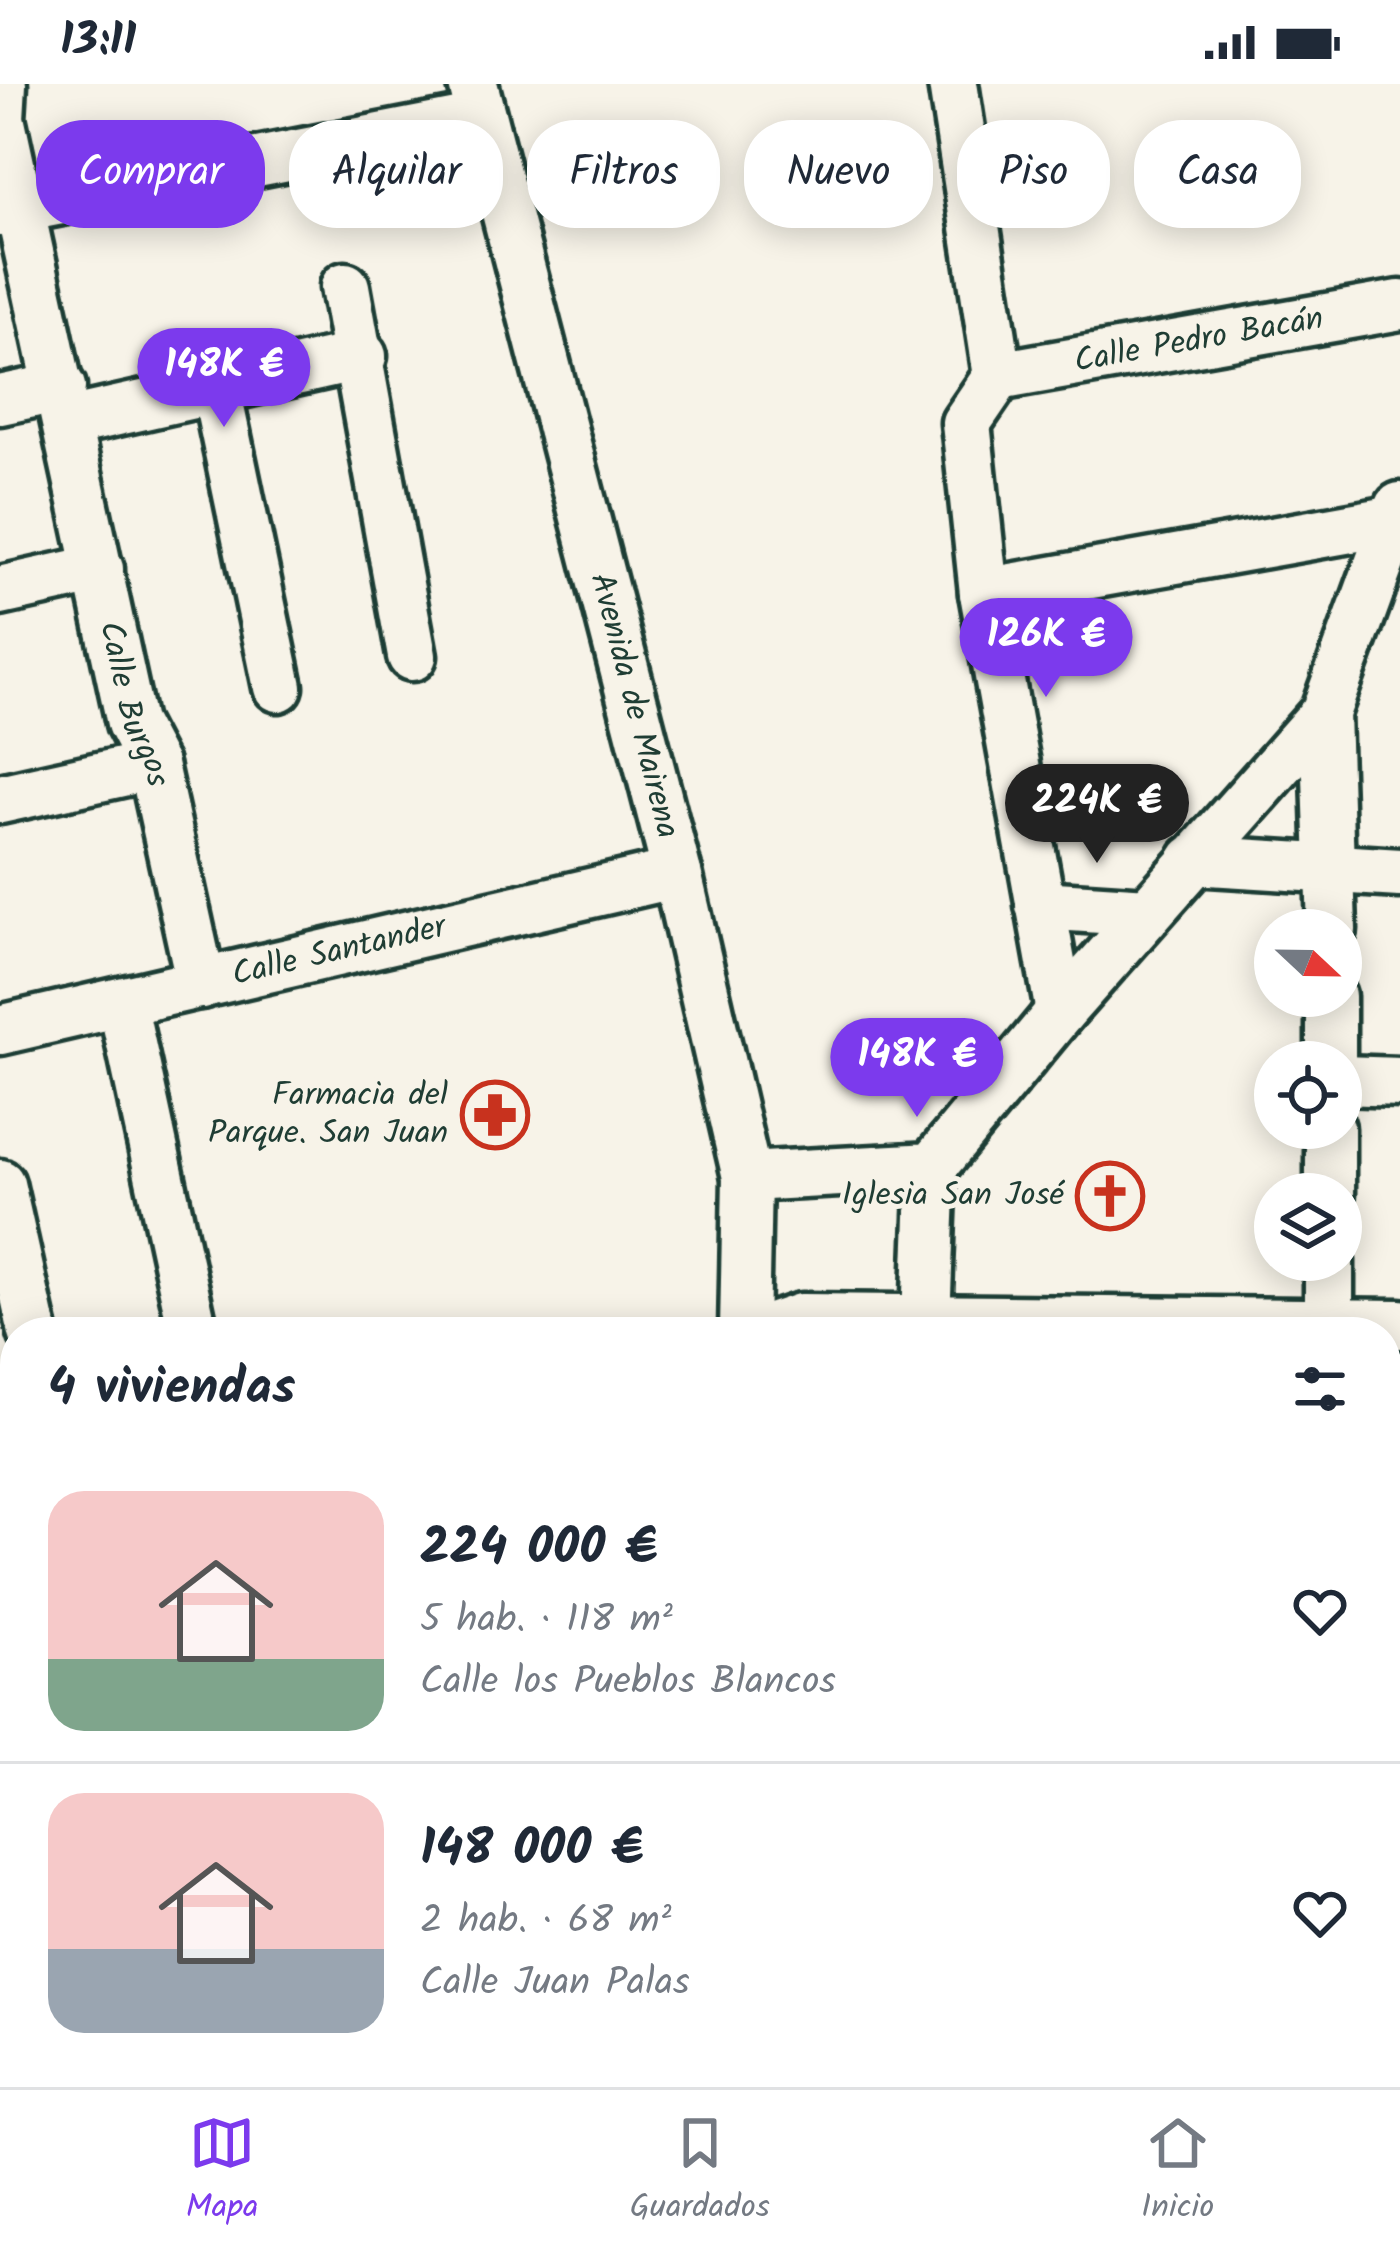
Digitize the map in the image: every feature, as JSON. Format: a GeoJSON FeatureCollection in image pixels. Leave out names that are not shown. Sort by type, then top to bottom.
{"type":"FeatureCollection","features":[{"type":"Feature","properties":{"kind":"street","name":"Calle Burgos"},"geometry":{"type":"LineString","coordinates":[[2,84],[0,118],[11,210],[64,404],[131,723],[153,765],[201,984]]}},
{"type":"Feature","properties":{"kind":"street"},"geometry":{"type":"LineString","coordinates":[[953,84],[998,376],[966,423],[984,593],[1060,1012]]}},
{"type":"Feature","properties":{"kind":"street"},"geometry":{"type":"LineString","coordinates":[[11,210],[476,102]]}},
{"type":"Feature","properties":{"kind":"street","name":"Avenida de Mairena"},"geometry":{"type":"LineString","coordinates":[[476,102],[677,873],[747,1177],[744,1317]]}},
{"type":"Feature","properties":{"kind":"street"},"geometry":{"type":"LineString","coordinates":[[345,286],[362,356],[412,656]]}},
{"type":"Feature","properties":{"kind":"street","name":"Calle Pedro Bacán"},"geometry":{"type":"LineString","coordinates":[[998,376],[1400,305]]}},
{"type":"Feature","properties":{"kind":"street"},"geometry":{"type":"LineString","coordinates":[[0,400],[64,404],[216,389],[362,356]]}},
{"type":"Feature","properties":{"kind":"street"},"geometry":{"type":"LineString","coordinates":[[216,389],[278,687]]}},
{"type":"Feature","properties":{"kind":"street"},"geometry":{"type":"LineString","coordinates":[[984,593],[1398,513]]}},
{"type":"Feature","properties":{"kind":"street"},"geometry":{"type":"LineString","coordinates":[[926,1317],[932,1167],[1060,1012],[1325,713],[1398,513]]}},
{"type":"Feature","properties":{"kind":"street"},"geometry":{"type":"LineString","coordinates":[[0,591],[99,569]]}},
{"type":"Feature","properties":{"kind":"street"},"geometry":{"type":"LineString","coordinates":[[1325,713],[1332,909]]}},
{"type":"Feature","properties":{"kind":"street"},"geometry":{"type":"LineString","coordinates":[[0,799],[153,765]]}},
{"type":"Feature","properties":{"kind":"street"},"geometry":{"type":"LineString","coordinates":[[1193,860],[1400,873]]}},
{"type":"Feature","properties":{"kind":"street","name":"Calle Santander"},"geometry":{"type":"LineString","coordinates":[[0,1030],[677,873]]}},
{"type":"Feature","properties":{"kind":"street"},"geometry":{"type":"LineString","coordinates":[[1040,905],[1148,912]]}},
{"type":"Feature","properties":{"kind":"street"},"geometry":{"type":"LineString","coordinates":[[122,1002],[190,1317]]}},
{"type":"Feature","properties":{"kind":"street"},"geometry":{"type":"LineString","coordinates":[[1362,1081],[1400,1082]]}},
{"type":"Feature","properties":{"kind":"street"},"geometry":{"type":"LineString","coordinates":[[747,1177],[932,1167]]}},
{"type":"Feature","properties":{"kind":"street"},"geometry":{"type":"LineString","coordinates":[[0,1184],[30,1317]]}},
{"type":"Feature","properties":{"kind":"street"},"geometry":{"type":"LineString","coordinates":[[1329,1281],[1329,1317]]}},
{"type":"Feature","properties":{"kind":"place","name":"Farmacia del Parque. San Juan"},"geometry":{"type":"Point","coordinates":[495,1115]}},
{"type":"Feature","properties":{"kind":"place","name":"Iglesia San José"},"geometry":{"type":"Point","coordinates":[1110,1196]}}]}
